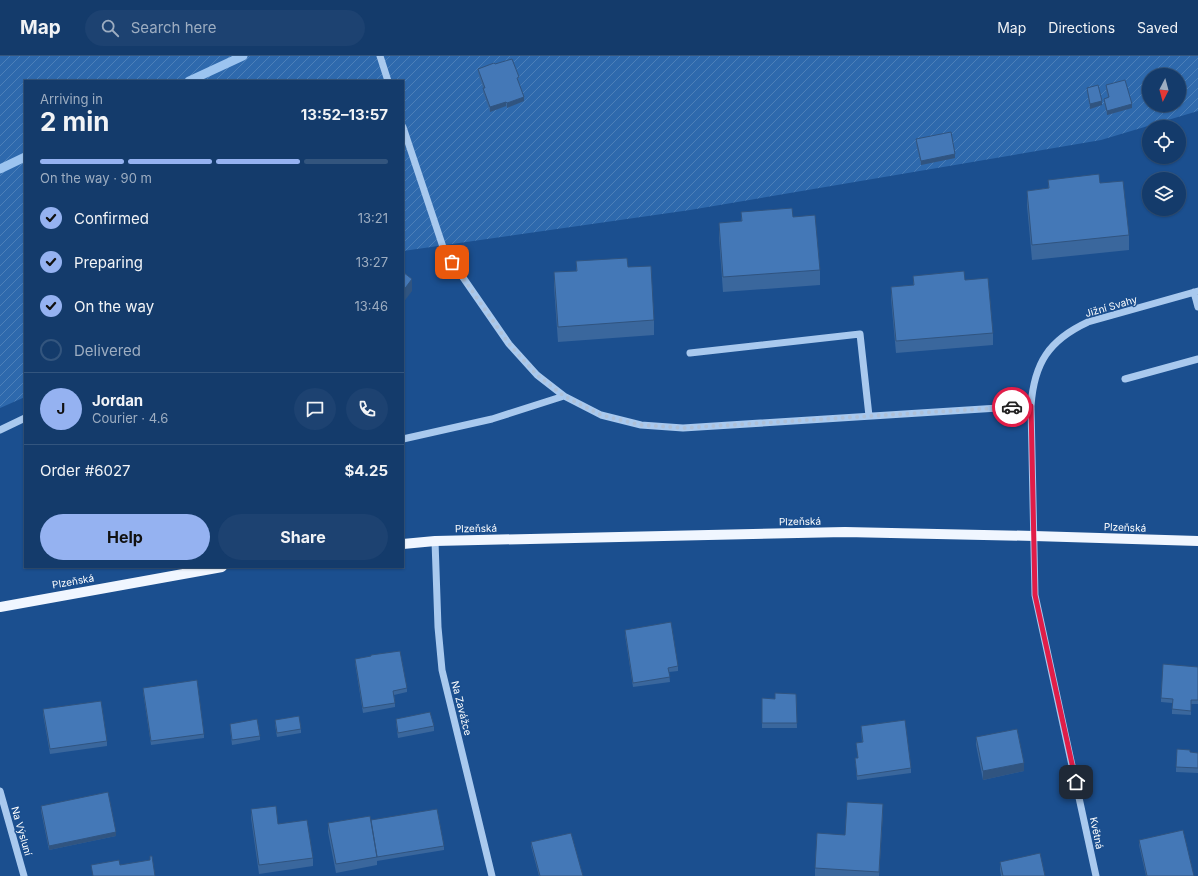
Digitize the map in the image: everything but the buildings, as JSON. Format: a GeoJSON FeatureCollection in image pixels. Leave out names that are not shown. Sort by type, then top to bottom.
{"type":"FeatureCollection","features":[{"type":"Feature","properties":{"kind":"main road","name":"Plzeňská"},"geometry":{"type":"LineString","coordinates":[[404,544],[435,541],[845,532],[1198,541]]}},
{"type":"Feature","properties":{"kind":"main road","name":"Plzeňská"},"geometry":{"type":"LineString","coordinates":[[0,607],[216,568]]}},
{"type":"Feature","properties":{"kind":"street"},"geometry":{"type":"LineString","coordinates":[[380,56],[388,80]]}},
{"type":"Feature","properties":{"kind":"street"},"geometry":{"type":"LineString","coordinates":[[404,130],[444,250],[509,344],[537,375],[564,396],[601,415],[641,425],[683,428],[1031,406]]}},
{"type":"Feature","properties":{"kind":"street"},"geometry":{"type":"LineString","coordinates":[[1196,292],[1198,307]]}},
{"type":"Feature","properties":{"kind":"street","name":"Jižní Svahy"},"geometry":{"type":"LineString","coordinates":[[1034,536],[1031,406],[1032,389],[1041,362],[1057,341],[1066,334],[1088,322],[1196,292]]}},
{"type":"Feature","properties":{"kind":"street"},"geometry":{"type":"LineString","coordinates":[[690,353],[860,334],[869,416]]}},
{"type":"Feature","properties":{"kind":"street"},"geometry":{"type":"LineString","coordinates":[[1125,379],[1198,359]]}},
{"type":"Feature","properties":{"kind":"street"},"geometry":{"type":"LineString","coordinates":[[404,439],[492,419],[564,396]]}},
{"type":"Feature","properties":{"kind":"street"},"geometry":{"type":"LineString","coordinates":[[0,430],[24,418]]}},
{"type":"Feature","properties":{"kind":"street","name":"Květná"},"geometry":{"type":"LineString","coordinates":[[1034,536],[1035,595],[1096,876]]}},
{"type":"Feature","properties":{"kind":"street","name":"Na Zavážce"},"geometry":{"type":"LineString","coordinates":[[435,541],[438,627],[442,670],[492,876]]}},
{"type":"Feature","properties":{"kind":"street","name":"Na Výsluní"},"geometry":{"type":"LineString","coordinates":[[0,791],[24,876]]}},
{"type":"Feature","properties":{"kind":"shaded area"},"geometry":{"type":"Polygon","coordinates":[[[0,56],[1198,56],[1198,111],[1168,120],[1142,120],[1142,128],[1101,140],[690,210],[404,251],[404,80],[24,80],[24,397],[0,408],[0,56]]]}},
{"type":"Feature","properties":{"kind":"waterway"},"geometry":{"type":"LineString","coordinates":[[191,80],[243,56]]}},
{"type":"Feature","properties":{"kind":"waterway"},"geometry":{"type":"LineString","coordinates":[[0,169],[24,157]]}},
{"type":"Feature","properties":{"kind":"way so far"},"geometry":{"type":"LineString","coordinates":[[452,262],[509,344],[537,375],[564,396],[601,415],[641,425],[683,428],[1012,407]]}},
{"type":"Feature","properties":{"kind":"route"},"geometry":{"type":"LineString","coordinates":[[1012,407],[1031,406],[1035,595],[1076,782]]}}]}
